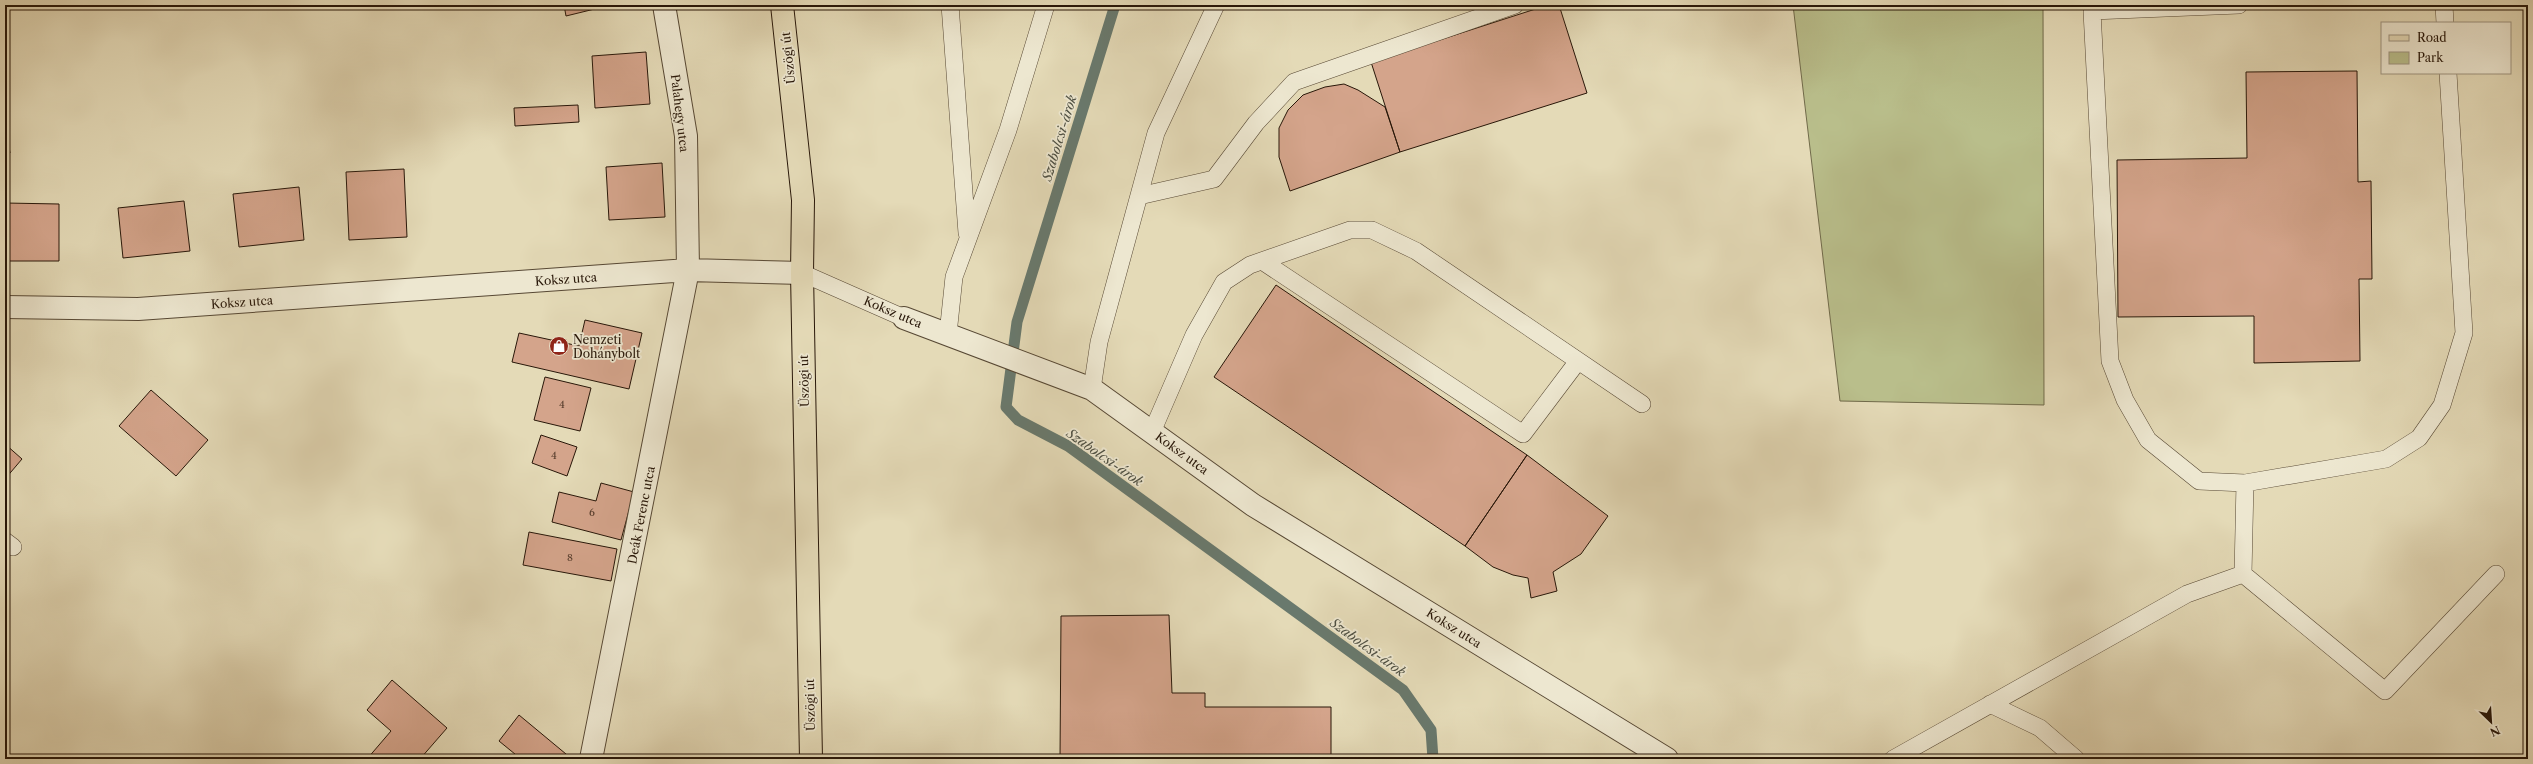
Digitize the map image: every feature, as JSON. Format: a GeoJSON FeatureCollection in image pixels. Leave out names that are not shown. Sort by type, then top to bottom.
{"type":"FeatureCollection","features":[{"type":"Feature","properties":{"kind":"main road","name":"Üszögi út"},"geometry":{"type":"LineString","coordinates":[[782,5],[803,200],[802,273],[811,759]]}},
{"type":"Feature","properties":{"kind":"street","name":"Palahegy utca"},"geometry":{"type":"LineString","coordinates":[[664,5],[686,136],[688,270]]}},
{"type":"Feature","properties":{"kind":"street","name":"Koksz utca"},"geometry":{"type":"LineString","coordinates":[[5,307],[138,309],[688,270],[802,273]]}},
{"type":"Feature","properties":{"kind":"street","name":"Deák Ferenc utca"},"geometry":{"type":"LineString","coordinates":[[591,759],[688,270]]}},
{"type":"Feature","properties":{"kind":"street","name":"Koksz utca"},"geometry":{"type":"LineString","coordinates":[[904,318],[1092,389],[1253,505],[1667,759]]}},
{"type":"Feature","properties":{"kind":"lane"},"geometry":{"type":"LineString","coordinates":[[950,5],[968,239]]}},
{"type":"Feature","properties":{"kind":"lane"},"geometry":{"type":"LineString","coordinates":[[948,334],[954,277],[1008,130],[1046,5]]}},
{"type":"Feature","properties":{"kind":"lane"},"geometry":{"type":"LineString","coordinates":[[1092,389],[1099,342],[1156,133],[1216,5]]}},
{"type":"Feature","properties":{"kind":"lane"},"geometry":{"type":"LineString","coordinates":[[1139,196],[1214,179],[1256,123],[1294,82],[1515,5]]}},
{"type":"Feature","properties":{"kind":"lane"},"geometry":{"type":"LineString","coordinates":[[2239,5],[2092,11],[2110,362],[2125,400],[2148,440],[2200,481],[2245,483],[2386,459],[2420,438],[2442,405],[2464,333],[2448,74]]}},
{"type":"Feature","properties":{"kind":"lane"},"geometry":{"type":"LineString","coordinates":[[2444,5],[2445,22]]}},
{"type":"Feature","properties":{"kind":"lane"},"geometry":{"type":"LineString","coordinates":[[1152,432],[1194,335],[1224,282],[1250,265],[1350,230],[1372,230],[1416,251],[1642,404]]}},
{"type":"Feature","properties":{"kind":"lane"},"geometry":{"type":"LineString","coordinates":[[1262,261],[1523,434],[1578,361]]}},
{"type":"Feature","properties":{"kind":"lane","name":"Koksz utca"},"geometry":{"type":"LineString","coordinates":[[802,273],[904,318]]}},
{"type":"Feature","properties":{"kind":"lane"},"geometry":{"type":"LineString","coordinates":[[2243,574],[2245,483]]}},
{"type":"Feature","properties":{"kind":"lane"},"geometry":{"type":"LineString","coordinates":[[2243,574],[2385,692],[2496,574]]}},
{"type":"Feature","properties":{"kind":"lane"},"geometry":{"type":"LineString","coordinates":[[1898,758],[1990,704],[2187,594],[2243,574]]}},
{"type":"Feature","properties":{"kind":"lane"},"geometry":{"type":"LineString","coordinates":[[1990,704],[2040,728],[2076,759]]}},
{"type":"Feature","properties":{"kind":"green space"},"geometry":{"type":"Polygon","coordinates":[[[1793,5],[2043,5],[2044,405],[1840,401],[1793,5]]]}},
{"type":"Feature","properties":{"kind":"building"},"geometry":{"type":"Polygon","coordinates":[[[564,5],[611,5],[566,16],[564,5]]]}},
{"type":"Feature","properties":{"kind":"building"},"geometry":{"type":"Polygon","coordinates":[[[1548,5],[1559,5],[1587,93],[1400,152],[1371,62],[1548,5]]]}},
{"type":"Feature","properties":{"kind":"building"},"geometry":{"type":"Polygon","coordinates":[[[646,52],[650,104],[595,108],[592,56],[646,52]]]}},
{"type":"Feature","properties":{"kind":"building"},"geometry":{"type":"Polygon","coordinates":[[[2357,71],[2358,182],[2371,181],[2372,279],[2359,279],[2360,361],[2254,363],[2254,316],[2118,317],[2117,160],[2247,158],[2246,72],[2357,71]]]}},
{"type":"Feature","properties":{"kind":"building"},"geometry":{"type":"Polygon","coordinates":[[[1344,84],[1358,90],[1385,107],[1400,152],[1290,191],[1279,157],[1279,128],[1288,110],[1303,95],[1325,87],[1344,84]]]}},
{"type":"Feature","properties":{"kind":"building"},"geometry":{"type":"Polygon","coordinates":[[[578,105],[579,122],[515,126],[514,108],[578,105]]]}},
{"type":"Feature","properties":{"kind":"building"},"geometry":{"type":"Polygon","coordinates":[[[5,123],[10,153],[5,154],[5,123]]]}},
{"type":"Feature","properties":{"kind":"building"},"geometry":{"type":"Polygon","coordinates":[[[662,163],[665,217],[609,220],[606,167],[662,163]]]}},
{"type":"Feature","properties":{"kind":"building"},"geometry":{"type":"Polygon","coordinates":[[[404,169],[407,237],[349,240],[346,172],[404,169]]]}},
{"type":"Feature","properties":{"kind":"building"},"geometry":{"type":"Polygon","coordinates":[[[299,187],[304,240],[239,247],[233,194],[299,187]]]}},
{"type":"Feature","properties":{"kind":"building"},"geometry":{"type":"Polygon","coordinates":[[[184,201],[190,251],[123,258],[118,208],[184,201]]]}},
{"type":"Feature","properties":{"kind":"building"},"geometry":{"type":"Polygon","coordinates":[[[5,203],[59,204],[59,261],[5,261],[5,203]]]}},
{"type":"Feature","properties":{"kind":"building"},"geometry":{"type":"Polygon","coordinates":[[[1276,285],[1527,455],[1465,546],[1214,377],[1276,285]]]}},
{"type":"Feature","properties":{"kind":"building"},"geometry":{"type":"Polygon","coordinates":[[[585,320],[642,333],[629,389],[512,362],[519,333],[579,346],[585,320]]]}},
{"type":"Feature","properties":{"kind":"building"},"geometry":{"type":"Polygon","coordinates":[[[545,377],[591,388],[580,431],[534,420],[545,377]]]}},
{"type":"Feature","properties":{"kind":"building"},"geometry":{"type":"Polygon","coordinates":[[[151,390],[208,440],[176,476],[119,426],[151,390]]]}},
{"type":"Feature","properties":{"kind":"building"},"geometry":{"type":"Polygon","coordinates":[[[541,435],[577,447],[567,476],[532,463],[541,435]]]}},
{"type":"Feature","properties":{"kind":"building"},"geometry":{"type":"Polygon","coordinates":[[[5,444],[22,459],[5,479],[5,444]]]}},
{"type":"Feature","properties":{"kind":"building"},"geometry":{"type":"Polygon","coordinates":[[[1527,455],[1608,516],[1581,554],[1553,572],[1557,591],[1531,598],[1528,578],[1513,575],[1493,567],[1465,546],[1527,455]]]}},
{"type":"Feature","properties":{"kind":"building"},"geometry":{"type":"Polygon","coordinates":[[[601,483],[634,492],[621,540],[552,522],[559,492],[596,501],[601,483]]]}},
{"type":"Feature","properties":{"kind":"building"},"geometry":{"type":"Polygon","coordinates":[[[529,532],[617,549],[611,581],[523,565],[529,532]]]}},
{"type":"Feature","properties":{"kind":"building"},"geometry":{"type":"Polygon","coordinates":[[[1169,615],[1172,693],[1205,693],[1205,707],[1331,707],[1331,759],[1060,759],[1061,616],[1169,615]]]}},
{"type":"Feature","properties":{"kind":"building"},"geometry":{"type":"Polygon","coordinates":[[[392,680],[447,728],[420,759],[367,759],[391,731],[367,710],[392,680]]]}},
{"type":"Feature","properties":{"kind":"building"},"geometry":{"type":"Polygon","coordinates":[[[519,715],[572,759],[521,759],[499,741],[519,715]]]}},
{"type":"Feature","properties":{"kind":"waterway","name":"Szabolcsi-árok"},"geometry":{"type":"LineString","coordinates":[[1115,5],[1017,322],[1006,407],[1018,420],[1068,446],[1403,690],[1431,730],[1433,759]]}},
{"type":"Feature","properties":{"kind":"place","name":"Nemzeti Dohánybolt"},"geometry":{"type":"Point","coordinates":[559,346]}}]}
